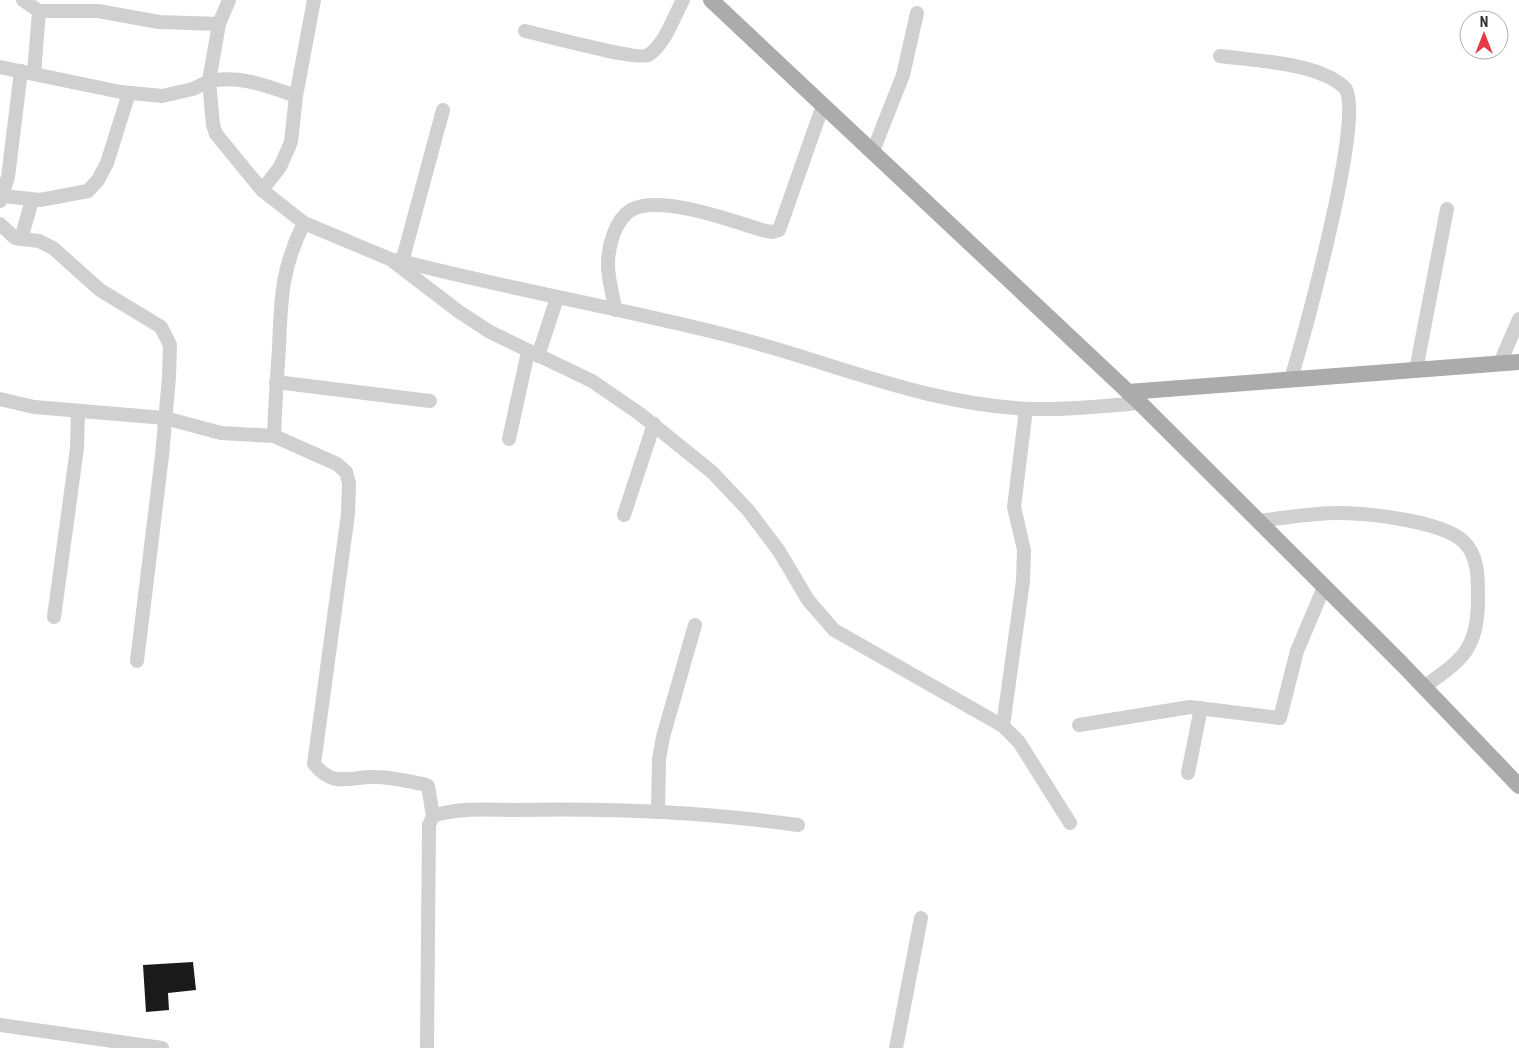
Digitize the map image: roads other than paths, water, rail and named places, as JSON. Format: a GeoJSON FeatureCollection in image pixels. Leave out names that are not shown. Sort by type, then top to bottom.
{"type":"FeatureCollection","features":[{"type":"Feature","properties":{"kind":"main road"},"geometry":{"type":"LineString","coordinates":[[711,0],[1134,397],[1424,687],[1519,786]]}},
{"type":"Feature","properties":{"kind":"main road"},"geometry":{"type":"LineString","coordinates":[[1134,397],[1291,380],[1519,362]]}},
{"type":"Feature","properties":{"kind":"street"},"geometry":{"type":"LineString","coordinates":[[229,0],[219,24],[209,81],[213,125],[216,134],[262,190],[304,223],[396,260],[739,338],[860,375],[935,394],[1026,409],[1084,408],[1134,397]]}},
{"type":"Feature","properties":{"kind":"street"},"geometry":{"type":"LineString","coordinates":[[262,190],[287,154],[293,129],[296,96],[314,0]]}},
{"type":"Feature","properties":{"kind":"street"},"geometry":{"type":"LineString","coordinates":[[525,31],[626,54],[646,56],[665,34],[683,0]]}},
{"type":"Feature","properties":{"kind":"street"},"geometry":{"type":"LineString","coordinates":[[129,93],[108,163],[93,186],[83,192],[32,200],[1,198],[8,177],[28,72],[30,4],[98,11],[159,22],[219,24]]}},
{"type":"Feature","properties":{"kind":"street"},"geometry":{"type":"LineString","coordinates":[[873,151],[903,75],[917,13]]}},
{"type":"Feature","properties":{"kind":"street"},"geometry":{"type":"LineString","coordinates":[[1220,56],[1301,68],[1330,77],[1346,88],[1350,99],[1344,156],[1329,238],[1312,311],[1291,380]]}},
{"type":"Feature","properties":{"kind":"street"},"geometry":{"type":"LineString","coordinates":[[0,67],[129,93],[162,96],[193,89],[209,81],[232,78],[245,80],[296,96]]}},
{"type":"Feature","properties":{"kind":"street"},"geometry":{"type":"LineString","coordinates":[[615,310],[607,267],[608,255],[616,227],[622,218],[632,210],[644,207],[684,208],[762,230],[772,232],[778,230],[823,105]]}},
{"type":"Feature","properties":{"kind":"street"},"geometry":{"type":"LineString","coordinates":[[396,260],[443,110]]}},
{"type":"Feature","properties":{"kind":"street"},"geometry":{"type":"LineString","coordinates":[[21,239],[32,200]]}},
{"type":"Feature","properties":{"kind":"street"},"geometry":{"type":"LineString","coordinates":[[1416,370],[1447,209]]}},
{"type":"Feature","properties":{"kind":"street"},"geometry":{"type":"LineString","coordinates":[[274,436],[279,319],[283,279],[294,244],[304,223]]}},
{"type":"Feature","properties":{"kind":"street"},"geometry":{"type":"LineString","coordinates":[[0,224],[8,234],[21,239],[39,241],[53,248],[100,290],[161,327],[170,345],[165,418],[137,661]]}},
{"type":"Feature","properties":{"kind":"street"},"geometry":{"type":"LineString","coordinates":[[396,260],[458,311],[490,332],[613,393],[712,472],[748,510],[779,552],[808,600],[834,630],[1003,726],[1019,742],[1070,823]]}},
{"type":"Feature","properties":{"kind":"street"},"geometry":{"type":"LineString","coordinates":[[509,438],[533,354],[557,298]]}},
{"type":"Feature","properties":{"kind":"street"},"geometry":{"type":"LineString","coordinates":[[1500,363],[1519,319]]}},
{"type":"Feature","properties":{"kind":"street"},"geometry":{"type":"LineString","coordinates":[[276,382],[430,402]]}},
{"type":"Feature","properties":{"kind":"street"},"geometry":{"type":"LineString","coordinates":[[0,399],[34,408],[165,418],[221,433],[274,436],[337,464],[346,472],[349,482],[347,522],[314,764],[327,776],[339,780],[378,776],[428,786],[433,816],[429,825],[427,1048]]}},
{"type":"Feature","properties":{"kind":"street"},"geometry":{"type":"LineString","coordinates":[[1003,726],[1023,581],[1024,550],[1014,507],[1026,409]]}},
{"type":"Feature","properties":{"kind":"street"},"geometry":{"type":"LineString","coordinates":[[54,617],[77,442],[78,411]]}},
{"type":"Feature","properties":{"kind":"street"},"geometry":{"type":"LineString","coordinates":[[624,515],[654,424]]}},
{"type":"Feature","properties":{"kind":"street"},"geometry":{"type":"LineString","coordinates":[[1258,521],[1338,513],[1381,516],[1447,531],[1463,541],[1473,555],[1478,574],[1478,621],[1475,637],[1463,655],[1451,668],[1424,687]]}},
{"type":"Feature","properties":{"kind":"street"},"geometry":{"type":"LineString","coordinates":[[1079,725],[1190,707],[1280,718],[1297,651],[1324,587]]}},
{"type":"Feature","properties":{"kind":"street"},"geometry":{"type":"LineString","coordinates":[[658,812],[659,766],[663,737],[695,625]]}},
{"type":"Feature","properties":{"kind":"street"},"geometry":{"type":"LineString","coordinates":[[1188,773],[1201,708]]}},
{"type":"Feature","properties":{"kind":"street"},"geometry":{"type":"LineString","coordinates":[[433,816],[470,811],[550,809],[658,812],[734,817],[798,826]]}},
{"type":"Feature","properties":{"kind":"street"},"geometry":{"type":"LineString","coordinates":[[896,1048],[921,918]]}},
{"type":"Feature","properties":{"kind":"street"},"geometry":{"type":"LineString","coordinates":[[0,1025],[162,1048]]}}]}
